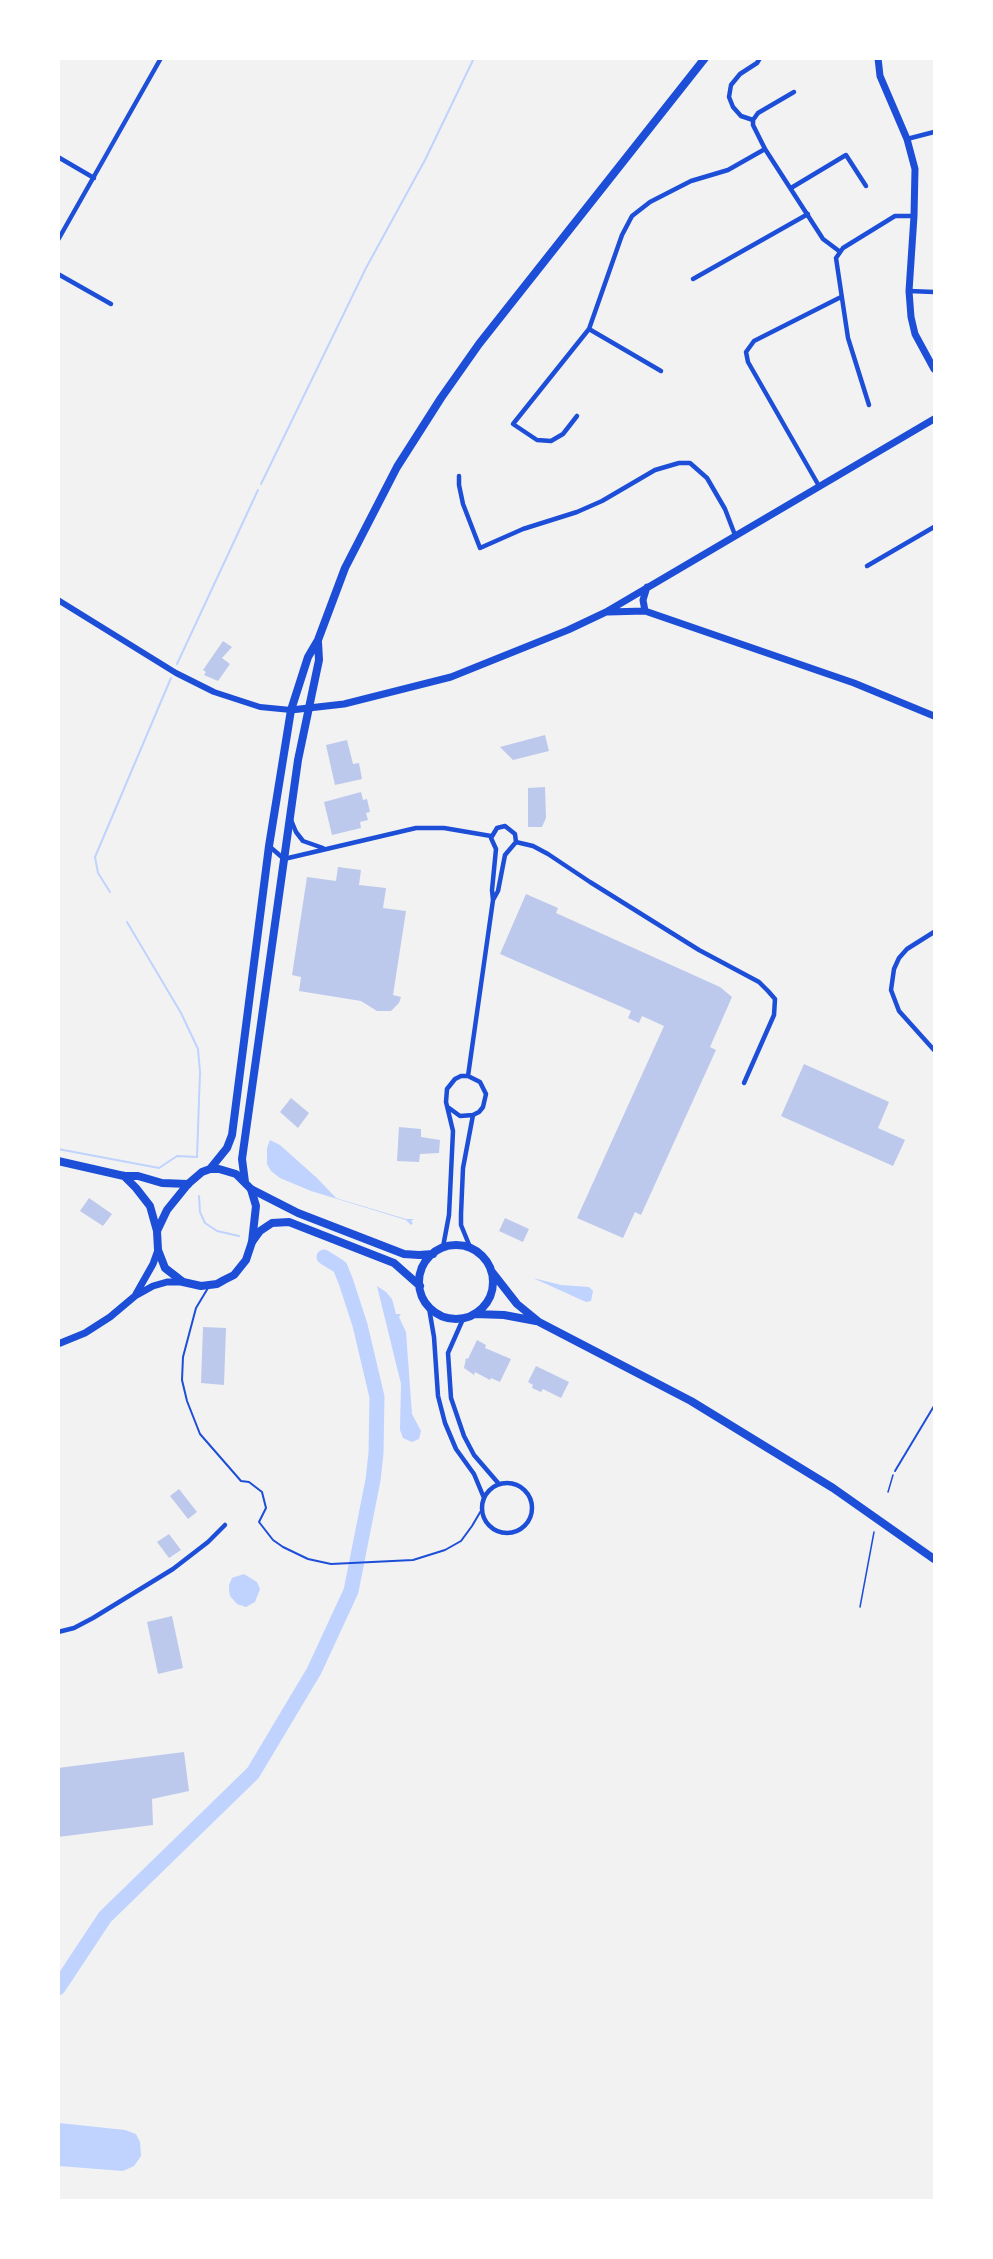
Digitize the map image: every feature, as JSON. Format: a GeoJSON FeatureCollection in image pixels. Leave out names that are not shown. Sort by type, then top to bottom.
{"type":"FeatureCollection","features":[{"type":"Feature","properties":{"kind":"main road"},"geometry":{"type":"LineString","coordinates":[[210,1169],[227,1148],[232,1135],[269,846],[291,710],[308,657],[318,640],[345,568],[397,467],[441,398],[480,344],[705,58]]}},
{"type":"Feature","properties":{"kind":"main road"},"geometry":{"type":"LineString","coordinates":[[878,58],[880,76],[907,139],[915,169],[909,291],[915,334],[934,369]]}},
{"type":"Feature","properties":{"kind":"main road"},"geometry":{"type":"LineString","coordinates":[[291,710],[344,704],[451,676],[517,651],[606,612],[934,419]]}},
{"type":"Feature","properties":{"kind":"main road"},"geometry":{"type":"LineString","coordinates":[[645,611],[643,600],[647,586]]}},
{"type":"Feature","properties":{"kind":"main road"},"geometry":{"type":"LineString","coordinates":[[606,612],[645,611],[854,683],[934,716]]}},
{"type":"Feature","properties":{"kind":"main road"},"geometry":{"type":"LineString","coordinates":[[245,1182],[242,1159],[298,760],[319,660],[318,640]]}},
{"type":"Feature","properties":{"kind":"main road"},"geometry":{"type":"LineString","coordinates":[[58,1161],[124,1176],[138,1176],[175,1185],[188,1184]]}},
{"type":"Feature","properties":{"kind":"main road"},"geometry":{"type":"LineString","coordinates":[[58,1344],[85,1333],[110,1317],[135,1296],[153,1286],[167,1282],[183,1282],[210,1286],[240,1269],[246,1260],[252,1242],[256,1206],[250,1189],[236,1174],[210,1169],[202,1172],[188,1184],[167,1210],[157,1231]]}},
{"type":"Feature","properties":{"kind":"main road"},"geometry":{"type":"LineString","coordinates":[[124,1176],[150,1206],[157,1231],[158,1250],[165,1268],[183,1282]]}},
{"type":"Feature","properties":{"kind":"main road"},"geometry":{"type":"LineString","coordinates":[[250,1189],[298,1213],[404,1254],[419,1256],[433,1254]]}},
{"type":"Feature","properties":{"kind":"main road"},"geometry":{"type":"LineString","coordinates":[[252,1242],[260,1231],[272,1224],[289,1222],[394,1263],[420,1286]]}},
{"type":"Feature","properties":{"kind":"main road"},"geometry":{"type":"LineString","coordinates":[[492,1272],[494,1284],[491,1296],[484,1307],[475,1314],[463,1318],[445,1317],[429,1308],[423,1298],[420,1274],[433,1254],[443,1247],[455,1245],[470,1247],[487,1261],[492,1272],[517,1304],[539,1322],[691,1401],[833,1488],[934,1559]]}},
{"type":"Feature","properties":{"kind":"main road"},"geometry":{"type":"LineString","coordinates":[[135,1296],[158,1250]]}},
{"type":"Feature","properties":{"kind":"main road"},"geometry":{"type":"LineString","coordinates":[[475,1314],[504,1315],[539,1322]]}},
{"type":"Feature","properties":{"kind":"street"},"geometry":{"type":"LineString","coordinates":[[58,240],[161,58]]}},
{"type":"Feature","properties":{"kind":"street"},"geometry":{"type":"LineString","coordinates":[[753,120],[741,116],[729,97],[731,85],[740,74],[757,63],[760,58]]}},
{"type":"Feature","properties":{"kind":"street"},"geometry":{"type":"LineString","coordinates":[[794,92],[758,113],[753,120],[756,134],[823,239],[839,251]]}},
{"type":"Feature","properties":{"kind":"street"},"geometry":{"type":"LineString","coordinates":[[907,139],[934,132]]}},
{"type":"Feature","properties":{"kind":"street"},"geometry":{"type":"LineString","coordinates":[[577,416],[563,434],[551,441],[537,440],[513,424],[589,329],[622,235],[632,216],[650,202],[681,186],[728,170],[765,149]]}},
{"type":"Feature","properties":{"kind":"street"},"geometry":{"type":"LineString","coordinates":[[790,188],[846,155],[866,186]]}},
{"type":"Feature","properties":{"kind":"street"},"geometry":{"type":"LineString","coordinates":[[58,157],[94,178]]}},
{"type":"Feature","properties":{"kind":"street"},"geometry":{"type":"LineString","coordinates":[[693,279],[808,214]]}},
{"type":"Feature","properties":{"kind":"street"},"geometry":{"type":"LineString","coordinates":[[868,405],[848,338],[836,258],[839,251],[895,216],[914,216]]}},
{"type":"Feature","properties":{"kind":"street"},"geometry":{"type":"LineString","coordinates":[[58,274],[111,304]]}},
{"type":"Feature","properties":{"kind":"street"},"geometry":{"type":"LineString","coordinates":[[909,291],[934,292]]}},
{"type":"Feature","properties":{"kind":"street"},"geometry":{"type":"LineString","coordinates":[[819,486],[748,362],[746,352],[754,341],[841,297]]}},
{"type":"Feature","properties":{"kind":"street"},"geometry":{"type":"LineString","coordinates":[[589,329],[661,371]]}},
{"type":"Feature","properties":{"kind":"street"},"geometry":{"type":"LineString","coordinates":[[459,476],[463,504],[480,549],[523,529],[603,501],[655,470],[679,463],[690,463],[707,478],[735,535]]}},
{"type":"Feature","properties":{"kind":"street"},"geometry":{"type":"LineString","coordinates":[[867,566],[934,527]]}},
{"type":"Feature","properties":{"kind":"street"},"geometry":{"type":"LineString","coordinates":[[58,600],[176,673],[214,692],[261,707],[291,710]]}},
{"type":"Feature","properties":{"kind":"street"},"geometry":{"type":"LineString","coordinates":[[290,817],[296,832],[303,841],[325,849]]}},
{"type":"Feature","properties":{"kind":"street"},"geometry":{"type":"LineString","coordinates":[[468,1076],[493,900],[496,849],[491,842],[491,836],[497,828],[505,826],[515,834],[516,842],[507,851],[498,891],[493,900]]}},
{"type":"Feature","properties":{"kind":"street"},"geometry":{"type":"LineString","coordinates":[[269,846],[284,859],[416,828],[444,828],[491,836]]}},
{"type":"Feature","properties":{"kind":"street"},"geometry":{"type":"LineString","coordinates":[[516,842],[533,846],[548,854],[699,950],[759,982],[776,999],[774,1015],[744,1083]]}},
{"type":"Feature","properties":{"kind":"street"},"geometry":{"type":"LineString","coordinates":[[496,849],[507,851]]}},
{"type":"Feature","properties":{"kind":"street"},"geometry":{"type":"LineString","coordinates":[[934,932],[907,949],[899,958],[894,969],[891,990],[899,1011],[934,1050]]}},
{"type":"Feature","properties":{"kind":"street"},"geometry":{"type":"LineString","coordinates":[[443,1247],[449,1215],[453,1131],[446,1095],[450,1083],[455,1079],[468,1076],[480,1082],[486,1094],[483,1107],[473,1115],[460,1116],[449,1108]]}},
{"type":"Feature","properties":{"kind":"street"},"geometry":{"type":"LineString","coordinates":[[470,1247],[461,1225],[461,1214],[463,1168],[473,1115]]}},
{"type":"Feature","properties":{"kind":"street"},"geometry":{"type":"LineString","coordinates":[[429,1308],[434,1336],[438,1396],[445,1424],[456,1449],[474,1474],[484,1498]]}},
{"type":"Feature","properties":{"kind":"street"},"geometry":{"type":"LineString","coordinates":[[463,1318],[448,1353],[451,1398],[464,1436],[474,1455],[499,1484]]}},
{"type":"Feature","properties":{"kind":"street"},"geometry":{"type":"LineString","coordinates":[[499,1484],[515,1484],[528,1494],[532,1507],[529,1519],[514,1532],[497,1532],[484,1519],[482,1509],[484,1498],[492,1488],[499,1484]]}},
{"type":"Feature","properties":{"kind":"street"},"geometry":{"type":"LineString","coordinates":[[58,1632],[74,1628],[93,1618],[171,1570],[208,1542],[225,1525]]}},
{"type":"Feature","properties":{"kind":"lane"},"geometry":{"type":"LineString","coordinates":[[210,1286],[199,1302],[183,1357],[183,1380],[187,1401],[200,1434],[241,1481],[249,1482],[262,1492],[266,1508],[259,1522],[273,1540],[308,1559],[343,1564],[420,1558],[445,1550],[461,1541],[482,1509]]}},
{"type":"Feature","properties":{"kind":"lane"},"geometry":{"type":"LineString","coordinates":[[894,1473],[934,1406]]}},
{"type":"Feature","properties":{"kind":"path"},"geometry":{"type":"LineString","coordinates":[[888,1492],[894,1473]]}},
{"type":"Feature","properties":{"kind":"path"},"geometry":{"type":"LineString","coordinates":[[860,1607],[874,1532]]}},
{"type":"Feature","properties":{"kind":"water"},"geometry":{"type":"Polygon","coordinates":[[[270,1140],[280,1145],[336,1198],[406,1219],[414,1219],[411,1221],[413,1223],[411,1225],[406,1220],[311,1191],[280,1178],[271,1171],[267,1164],[267,1148],[270,1140]]]}},
{"type":"Feature","properties":{"kind":"water"},"geometry":{"type":"Polygon","coordinates":[[[533,1278],[561,1285],[589,1287],[593,1291],[591,1301],[586,1302],[533,1278]]]}},
{"type":"Feature","properties":{"kind":"water"},"geometry":{"type":"Polygon","coordinates":[[[377,1286],[392,1299],[396,1314],[401,1314],[399,1317],[406,1332],[412,1414],[421,1431],[419,1439],[412,1442],[403,1438],[400,1430],[401,1384],[377,1286]]]}},
{"type":"Feature","properties":{"kind":"water"},"geometry":{"type":"Polygon","coordinates":[[[244,1574],[257,1582],[260,1589],[255,1602],[246,1607],[237,1604],[230,1596],[229,1590],[232,1578],[244,1574]]]}},
{"type":"Feature","properties":{"kind":"water"},"geometry":{"type":"Polygon","coordinates":[[[59,2123],[125,2130],[136,2134],[140,2142],[141,2156],[134,2166],[123,2171],[59,2166],[59,2123]]]}},
{"type":"Feature","properties":{"kind":"building"},"geometry":{"type":"Polygon","coordinates":[[[223,641],[232,647],[222,658],[230,664],[218,681],[204,675],[206,672],[203,670],[223,641]]]}},
{"type":"Feature","properties":{"kind":"building"},"geometry":{"type":"Polygon","coordinates":[[[545,735],[549,751],[513,760],[500,747],[545,735]]]}},
{"type":"Feature","properties":{"kind":"building"},"geometry":{"type":"Polygon","coordinates":[[[347,740],[353,764],[359,763],[362,779],[335,785],[326,745],[347,740]]]}},
{"type":"Feature","properties":{"kind":"building"},"geometry":{"type":"Polygon","coordinates":[[[545,787],[546,818],[542,827],[528,827],[528,788],[545,787]]]}},
{"type":"Feature","properties":{"kind":"building"},"geometry":{"type":"Polygon","coordinates":[[[361,792],[363,800],[367,799],[370,812],[366,813],[368,820],[360,822],[361,828],[332,835],[324,802],[361,792]]]}},
{"type":"Feature","properties":{"kind":"building"},"geometry":{"type":"Polygon","coordinates":[[[338,867],[361,870],[359,885],[386,888],[383,908],[406,911],[393,995],[401,997],[399,1003],[391,1011],[377,1011],[361,1001],[299,991],[301,977],[292,975],[307,877],[336,881],[338,867]]]}},
{"type":"Feature","properties":{"kind":"building"},"geometry":{"type":"Polygon","coordinates":[[[526,894],[558,908],[556,913],[720,987],[732,997],[710,1047],[716,1050],[641,1215],[635,1212],[623,1238],[577,1218],[664,1026],[642,1016],[639,1023],[628,1018],[631,1011],[500,954],[526,894]]]}},
{"type":"Feature","properties":{"kind":"building"},"geometry":{"type":"Polygon","coordinates":[[[804,1064],[889,1102],[878,1128],[905,1140],[893,1166],[781,1116],[804,1064]]]}},
{"type":"Feature","properties":{"kind":"building"},"geometry":{"type":"Polygon","coordinates":[[[291,1098],[309,1113],[298,1128],[280,1112],[291,1098]]]}},
{"type":"Feature","properties":{"kind":"building"},"geometry":{"type":"Polygon","coordinates":[[[399,1127],[421,1129],[421,1137],[440,1140],[439,1153],[420,1154],[419,1162],[397,1161],[399,1127]]]}},
{"type":"Feature","properties":{"kind":"building"},"geometry":{"type":"Polygon","coordinates":[[[89,1198],[112,1214],[103,1226],[80,1211],[89,1198]]]}},
{"type":"Feature","properties":{"kind":"building"},"geometry":{"type":"Polygon","coordinates":[[[505,1218],[529,1229],[523,1242],[499,1231],[505,1218]]]}},
{"type":"Feature","properties":{"kind":"building"},"geometry":{"type":"Polygon","coordinates":[[[203,1327],[226,1328],[224,1385],[201,1383],[203,1327]]]}},
{"type":"Feature","properties":{"kind":"building"},"geometry":{"type":"Polygon","coordinates":[[[477,1340],[486,1345],[485,1348],[511,1359],[500,1382],[491,1378],[490,1380],[475,1372],[474,1375],[464,1368],[466,1358],[468,1359],[477,1340]]]}},
{"type":"Feature","properties":{"kind":"building"},"geometry":{"type":"Polygon","coordinates":[[[536,1366],[569,1382],[561,1398],[543,1389],[541,1392],[532,1388],[533,1385],[528,1382],[536,1366]]]}},
{"type":"Feature","properties":{"kind":"building"},"geometry":{"type":"Polygon","coordinates":[[[179,1489],[197,1512],[188,1519],[170,1496],[179,1489]]]}},
{"type":"Feature","properties":{"kind":"building"},"geometry":{"type":"Polygon","coordinates":[[[169,1534],[181,1550],[169,1558],[157,1542],[169,1534]]]}},
{"type":"Feature","properties":{"kind":"building"},"geometry":{"type":"Polygon","coordinates":[[[172,1616],[183,1668],[158,1674],[147,1622],[172,1616]]]}},
{"type":"Feature","properties":{"kind":"building"},"geometry":{"type":"Polygon","coordinates":[[[184,1752],[189,1791],[152,1799],[153,1825],[58,1837],[58,1768],[184,1752]]]}},
{"type":"Feature","properties":{"kind":"waterway"},"geometry":{"type":"LineString","coordinates":[[261,484],[366,268],[425,160],[474,58]]}},
{"type":"Feature","properties":{"kind":"waterway"},"geometry":{"type":"LineString","coordinates":[[177,664],[258,490]]}},
{"type":"Feature","properties":{"kind":"waterway"},"geometry":{"type":"LineString","coordinates":[[110,892],[98,873],[95,857],[171,678]]}},
{"type":"Feature","properties":{"kind":"waterway"},"geometry":{"type":"LineString","coordinates":[[58,1149],[159,1168],[177,1156],[197,1157],[200,1072],[198,1049],[181,1013],[127,922]]}},
{"type":"Feature","properties":{"kind":"waterway"},"geometry":{"type":"LineString","coordinates":[[199,1196],[200,1212],[205,1223],[217,1231],[239,1236]]}},
{"type":"Feature","properties":{"kind":"waterway"},"geometry":{"type":"LineString","coordinates":[[58,1988],[105,1917],[253,1773],[314,1671],[351,1591],[373,1480],[377,1397],[360,1325],[346,1282],[340,1267],[324,1257]]}},
{"type":"Feature","properties":{"kind":"waterway"},"geometry":{"type":"LineString","coordinates":[[368,1502],[374,1503]]}},
{"type":"Feature","properties":{"kind":"waterway"},"geometry":{"type":"LineString","coordinates":[[362,1508],[367,1508]]}}]}
